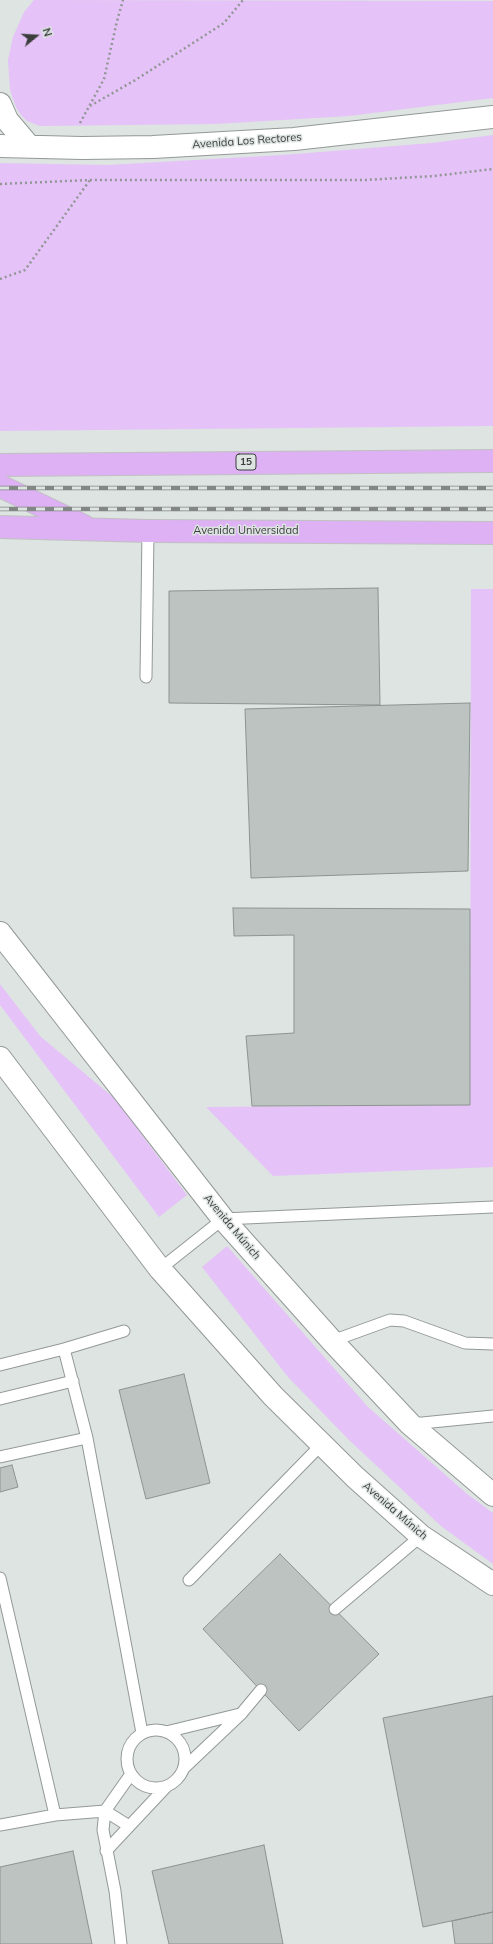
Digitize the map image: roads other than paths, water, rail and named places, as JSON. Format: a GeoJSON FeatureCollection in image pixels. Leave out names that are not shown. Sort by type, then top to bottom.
{"type":"FeatureCollection","features":[{"type":"Feature","properties":{"kind":"highway","name":"15"},"geometry":{"type":"LineString","coordinates":[[0,465],[493,461]]}},
{"type":"Feature","properties":{"kind":"highway"},"geometry":{"type":"LineString","coordinates":[[0,486],[91,529]]}},
{"type":"Feature","properties":{"kind":"highway","name":"Avenida Universidad"},"geometry":{"type":"LineString","coordinates":[[0,527],[148,531],[493,533]]}},
{"type":"Feature","properties":{"kind":"main road"},"geometry":{"type":"LineString","coordinates":[[0,104],[7,120],[29,146]]}},
{"type":"Feature","properties":{"kind":"main road","name":"Avenida Los Rectores"},"geometry":{"type":"LineString","coordinates":[[0,146],[152,148],[294,139],[493,116]]}},
{"type":"Feature","properties":{"kind":"main road","name":"Avenida Múnich"},"geometry":{"type":"LineString","coordinates":[[0,933],[223,1219],[332,1341],[410,1424],[493,1495]]}},
{"type":"Feature","properties":{"kind":"main road","name":"Avenida Múnich"},"geometry":{"type":"LineString","coordinates":[[0,1058],[160,1268],[273,1396],[421,1536],[493,1584]]}},
{"type":"Feature","properties":{"kind":"lane"},"geometry":{"type":"LineString","coordinates":[[146,677],[148,531]]}},
{"type":"Feature","properties":{"kind":"lane"},"geometry":{"type":"LineString","coordinates":[[160,1268],[223,1219],[493,1207]]}},
{"type":"Feature","properties":{"kind":"lane"},"geometry":{"type":"LineString","coordinates":[[332,1341],[390,1320],[404,1321],[465,1343],[493,1344]]}},
{"type":"Feature","properties":{"kind":"lane"},"geometry":{"type":"LineString","coordinates":[[0,1365],[124,1331]]}},
{"type":"Feature","properties":{"kind":"lane"},"geometry":{"type":"LineString","coordinates":[[64,1348],[87,1438],[142,1733]]}},
{"type":"Feature","properties":{"kind":"lane"},"geometry":{"type":"LineString","coordinates":[[0,1399],[73,1381]]}},
{"type":"Feature","properties":{"kind":"lane"},"geometry":{"type":"LineString","coordinates":[[410,1424],[493,1417]]}},
{"type":"Feature","properties":{"kind":"lane"},"geometry":{"type":"LineString","coordinates":[[0,1457],[87,1438]]}},
{"type":"Feature","properties":{"kind":"lane"},"geometry":{"type":"LineString","coordinates":[[189,1580],[322,1444]]}},
{"type":"Feature","properties":{"kind":"lane"},"geometry":{"type":"LineString","coordinates":[[335,1609],[421,1536]]}},
{"type":"Feature","properties":{"kind":"lane"},"geometry":{"type":"LineString","coordinates":[[0,1578],[55,1815]]}},
{"type":"Feature","properties":{"kind":"lane"},"geometry":{"type":"LineString","coordinates":[[106,1851],[166,1787],[174,1782],[184,1768],[241,1714],[261,1690]]}},
{"type":"Feature","properties":{"kind":"lane"},"geometry":{"type":"LineString","coordinates":[[166,1732],[241,1714]]}},
{"type":"Feature","properties":{"kind":"lane"},"geometry":{"type":"LineString","coordinates":[[166,1787],[148,1787],[135,1780],[131,1774],[127,1765],[129,1747],[134,1739],[142,1733],[158,1730],[166,1732],[179,1740],[184,1750],[184,1768]]}},
{"type":"Feature","properties":{"kind":"lane"},"geometry":{"type":"LineString","coordinates":[[121,1944],[115,1891],[103,1830],[105,1811],[131,1774]]}},
{"type":"Feature","properties":{"kind":"lane"},"geometry":{"type":"LineString","coordinates":[[0,1825],[55,1815],[105,1811],[129,1826]]}},
{"type":"Feature","properties":{"kind":"railway"},"geometry":{"type":"LineString","coordinates":[[0,488],[493,488]]}},
{"type":"Feature","properties":{"kind":"railway"},"geometry":{"type":"LineString","coordinates":[[0,509],[493,509]]}}]}
